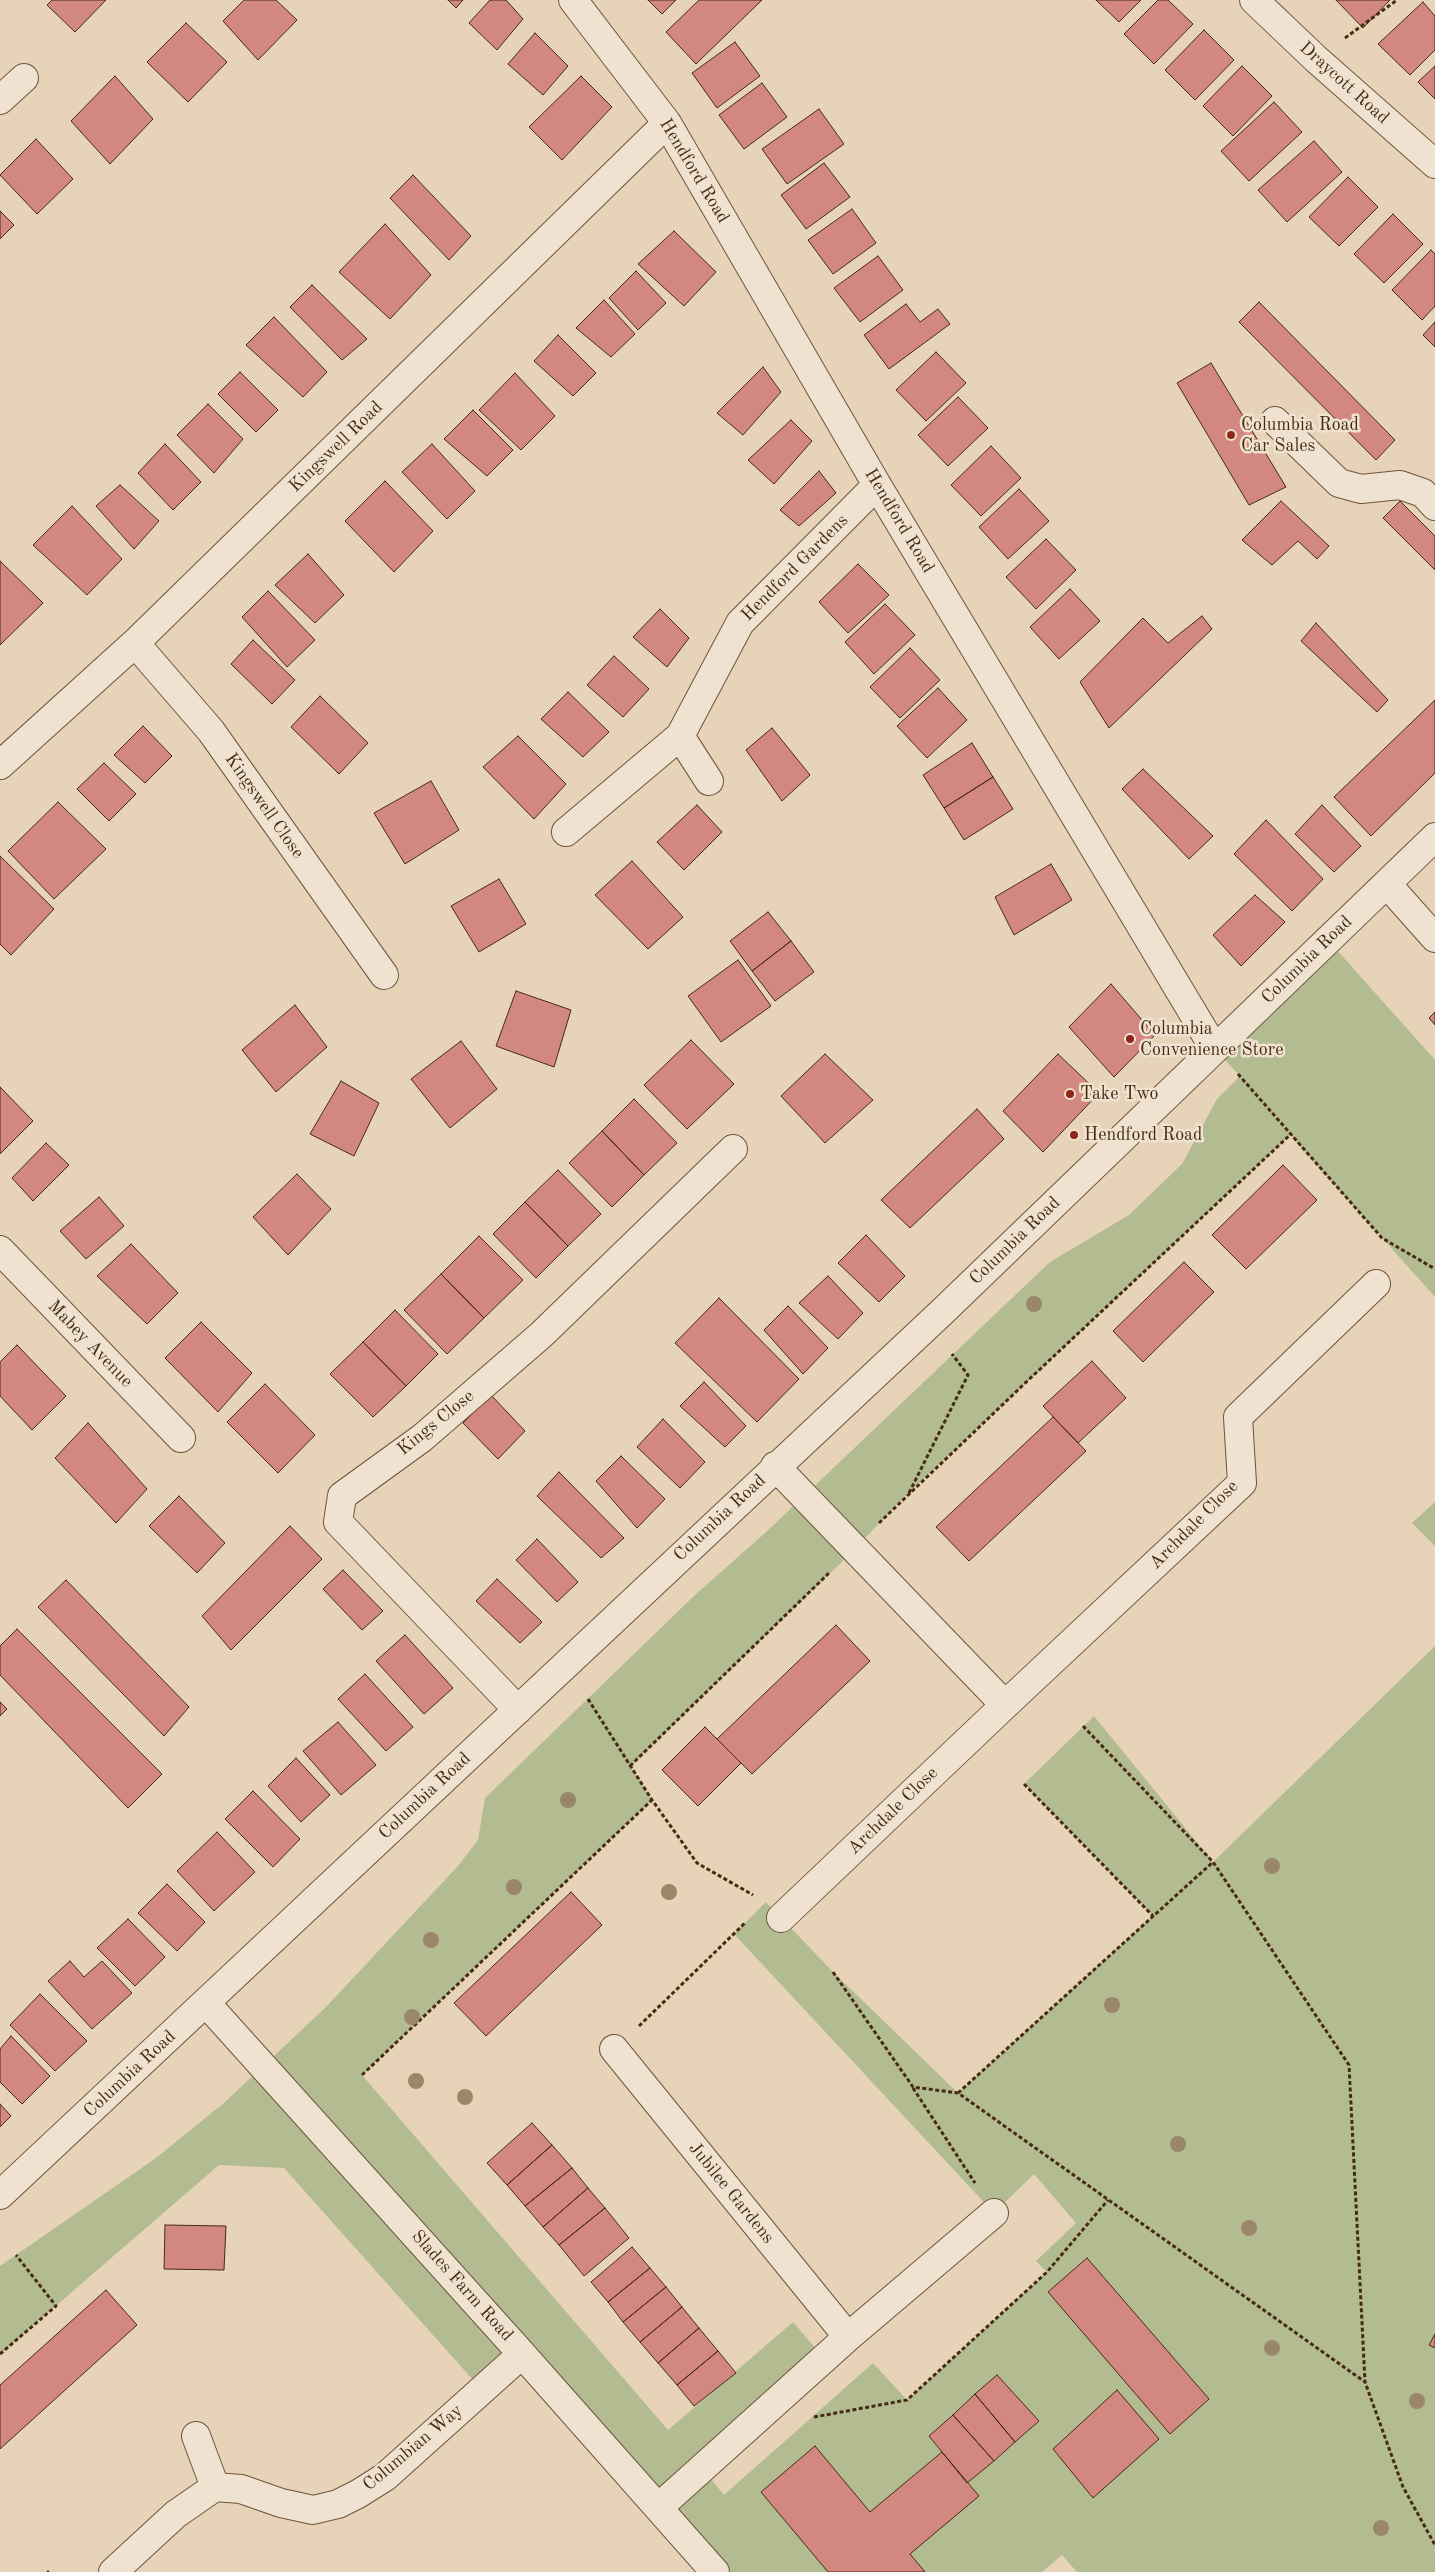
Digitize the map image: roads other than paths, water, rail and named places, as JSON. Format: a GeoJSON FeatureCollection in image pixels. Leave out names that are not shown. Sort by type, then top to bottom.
{"type":"FeatureCollection","features":[{"type":"Feature","properties":{"kind":"street","name":"Hendford Road"},"geometry":{"type":"LineString","coordinates":[[574,0],[667,123],[877,486],[1214,1048]]}},
{"type":"Feature","properties":{"kind":"street","name":"Draycott Road"},"geometry":{"type":"LineString","coordinates":[[1254,0],[1316,59],[1435,164]]}},
{"type":"Feature","properties":{"kind":"street"},"geometry":{"type":"LineString","coordinates":[[0,100],[24,78]]}},
{"type":"Feature","properties":{"kind":"street","name":"Kingswell Road"},"geometry":{"type":"LineString","coordinates":[[0,765],[136,642],[667,123]]}},
{"type":"Feature","properties":{"kind":"street"},"geometry":{"type":"LineString","coordinates":[[1275,421],[1339,483],[1361,489],[1400,486],[1423,493],[1435,506]]}},
{"type":"Feature","properties":{"kind":"street","name":"Hendford Gardens"},"geometry":{"type":"LineString","coordinates":[[566,832],[680,736],[740,623],[877,486]]}},
{"type":"Feature","properties":{"kind":"street","name":"Kingswell Close"},"geometry":{"type":"LineString","coordinates":[[136,642],[210,731],[384,975]]}},
{"type":"Feature","properties":{"kind":"street"},"geometry":{"type":"LineString","coordinates":[[680,736],[709,781]]}},
{"type":"Feature","properties":{"kind":"street","name":"Columbia Road"},"geometry":{"type":"LineString","coordinates":[[0,2195],[940,1313],[1435,837]]}},
{"type":"Feature","properties":{"kind":"street"},"geometry":{"type":"LineString","coordinates":[[1387,884],[1435,938]]}},
{"type":"Feature","properties":{"kind":"street","name":"Kings Close"},"geometry":{"type":"LineString","coordinates":[[518,1710],[338,1522],[342,1496],[422,1438],[542,1335],[733,1149]]}},
{"type":"Feature","properties":{"kind":"street","name":"Mabey Avenue"},"geometry":{"type":"LineString","coordinates":[[0,1250],[180,1438]]}},
{"type":"Feature","properties":{"kind":"street","name":"Archdale Close"},"geometry":{"type":"LineString","coordinates":[[781,1918],[1242,1483],[1238,1417],[1376,1284]]}},
{"type":"Feature","properties":{"kind":"street"},"geometry":{"type":"LineString","coordinates":[[775,1466],[1005,1705]]}},
{"type":"Feature","properties":{"kind":"street","name":"Slades Farm Road"},"geometry":{"type":"LineString","coordinates":[[206,2003],[659,2507],[715,2572]]}},
{"type":"Feature","properties":{"kind":"street","name":"Jubilee Gardens"},"geometry":{"type":"LineString","coordinates":[[614,2049],[848,2337]]}},
{"type":"Feature","properties":{"kind":"street"},"geometry":{"type":"LineString","coordinates":[[659,2507],[848,2337],[994,2213]]}},
{"type":"Feature","properties":{"kind":"street","name":"Columbian Way"},"geometry":{"type":"LineString","coordinates":[[215,2487],[241,2489],[281,2503],[313,2510],[338,2504],[386,2477],[522,2354]]}},
{"type":"Feature","properties":{"kind":"street"},"geometry":{"type":"LineString","coordinates":[[113,2572],[176,2514],[215,2487],[196,2436]]}},
{"type":"Feature","properties":{"kind":"place","name":"Columbia Road Car Sales"},"geometry":{"type":"Point","coordinates":[1231,435]}},
{"type":"Feature","properties":{"kind":"place","name":"Columbia Convenience Store"},"geometry":{"type":"Point","coordinates":[1130,1039]}},
{"type":"Feature","properties":{"kind":"place","name":"Take Two"},"geometry":{"type":"Point","coordinates":[1070,1094]}},
{"type":"Feature","properties":{"kind":"place","name":"Hendford Road"},"geometry":{"type":"Point","coordinates":[1074,1135]}}]}
